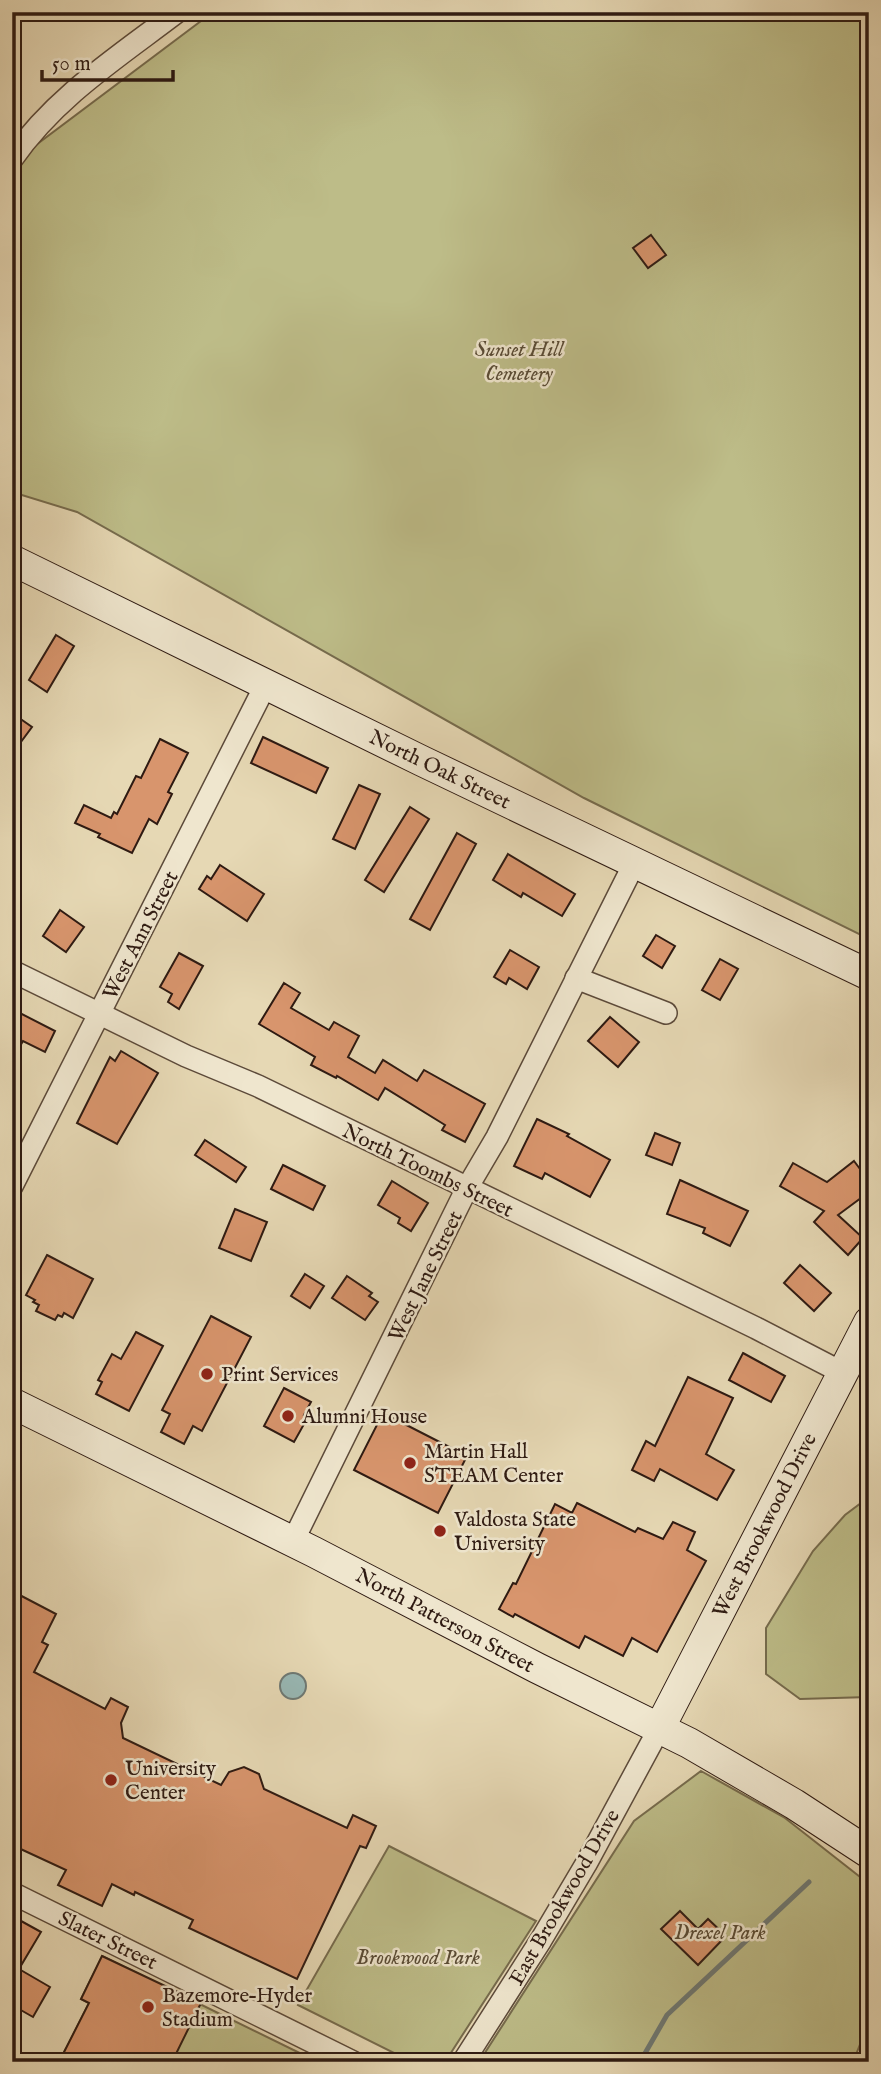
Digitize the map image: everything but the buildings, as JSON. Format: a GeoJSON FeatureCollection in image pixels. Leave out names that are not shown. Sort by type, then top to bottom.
{"type":"FeatureCollection","features":[{"type":"Feature","properties":{"kind":"main road","name":"North Oak Street"},"geometry":{"type":"LineString","coordinates":[[12,560],[869,975]]}},
{"type":"Feature","properties":{"kind":"main road","name":"West Brookwood Drive"},"geometry":{"type":"LineString","coordinates":[[659,1729],[869,1322]]}},
{"type":"Feature","properties":{"kind":"main road","name":"North Patterson Street"},"geometry":{"type":"LineString","coordinates":[[12,1403],[293,1541],[689,1743],[794,1804],[869,1853]]}},
{"type":"Feature","properties":{"kind":"street"},"geometry":{"type":"LineString","coordinates":[[12,159],[27,138],[70,93],[177,12]]}},
{"type":"Feature","properties":{"kind":"street","name":"West Ann Street"},"geometry":{"type":"LineString","coordinates":[[12,1186],[266,684]]}},
{"type":"Feature","properties":{"kind":"street","name":"West Jane Street"},"geometry":{"type":"LineString","coordinates":[[293,1541],[467,1188],[497,1137],[635,862]]}},
{"type":"Feature","properties":{"kind":"street","name":"North Toombs Street"},"geometry":{"type":"LineString","coordinates":[[12,971],[99,1015],[258,1086],[843,1373]]}},
{"type":"Feature","properties":{"kind":"street"},"geometry":{"type":"LineString","coordinates":[[576,978],[666,1013]]}},
{"type":"Feature","properties":{"kind":"street","name":"East Brookwood Drive"},"geometry":{"type":"LineString","coordinates":[[463,2062],[574,1885],[659,1729]]}},
{"type":"Feature","properties":{"kind":"street","name":"Slater Street"},"geometry":{"type":"LineString","coordinates":[[12,1893],[353,2062]]}},
{"type":"Feature","properties":{"kind":"green space","name":"Sunset Hill Cemetery"},"geometry":{"type":"Polygon","coordinates":[[[213,12],[869,12],[869,939],[584,798],[77,512],[12,492],[12,175],[32,148],[213,12]]]}},
{"type":"Feature","properties":{"kind":"green space"},"geometry":{"type":"Polygon","coordinates":[[[869,1497],[869,1697],[800,1699],[766,1674],[766,1628],[813,1551],[845,1515],[869,1497]]]}},
{"type":"Feature","properties":{"kind":"green space","name":"Drexel Park"},"geometry":{"type":"Polygon","coordinates":[[[701,1771],[785,1818],[869,1884],[869,2022],[853,2062],[479,2062],[634,1821],[701,1771]]]}},
{"type":"Feature","properties":{"kind":"green space","name":"Brookwood Park"},"geometry":{"type":"Polygon","coordinates":[[[389,1846],[536,1921],[445,2062],[412,2062],[298,2005],[389,1846]]]}},
{"type":"Feature","properties":{"kind":"green space","name":"Bazemore–Hyder Stadium"},"geometry":{"type":"Polygon","coordinates":[[[102,1956],[318,2062],[59,2062],[89,2003],[81,1999],[102,1956]]]}},
{"type":"Feature","properties":{"kind":"water"},"geometry":{"type":"Polygon","coordinates":[[[293,1673],[302,1677],[306,1686],[302,1695],[293,1699],[284,1695],[280,1686],[284,1677],[293,1673]]]}},
{"type":"Feature","properties":{"kind":"waterway"},"geometry":{"type":"LineString","coordinates":[[640,2062],[667,2015],[809,1882]]}},
{"type":"Feature","properties":{"kind":"place","name":"Print Services"},"geometry":{"type":"Point","coordinates":[207,1374]}},
{"type":"Feature","properties":{"kind":"place","name":"Alumni House"},"geometry":{"type":"Point","coordinates":[288,1416]}},
{"type":"Feature","properties":{"kind":"place","name":"Martin Hall STEAM Center"},"geometry":{"type":"Point","coordinates":[410,1463]}},
{"type":"Feature","properties":{"kind":"place","name":"Valdosta State University"},"geometry":{"type":"Point","coordinates":[440,1531]}},
{"type":"Feature","properties":{"kind":"place","name":"University Center"},"geometry":{"type":"Point","coordinates":[111,1780]}},
{"type":"Feature","properties":{"kind":"place","name":"Bazemore–Hyder Stadium"},"geometry":{"type":"Point","coordinates":[148,2007]}}]}
